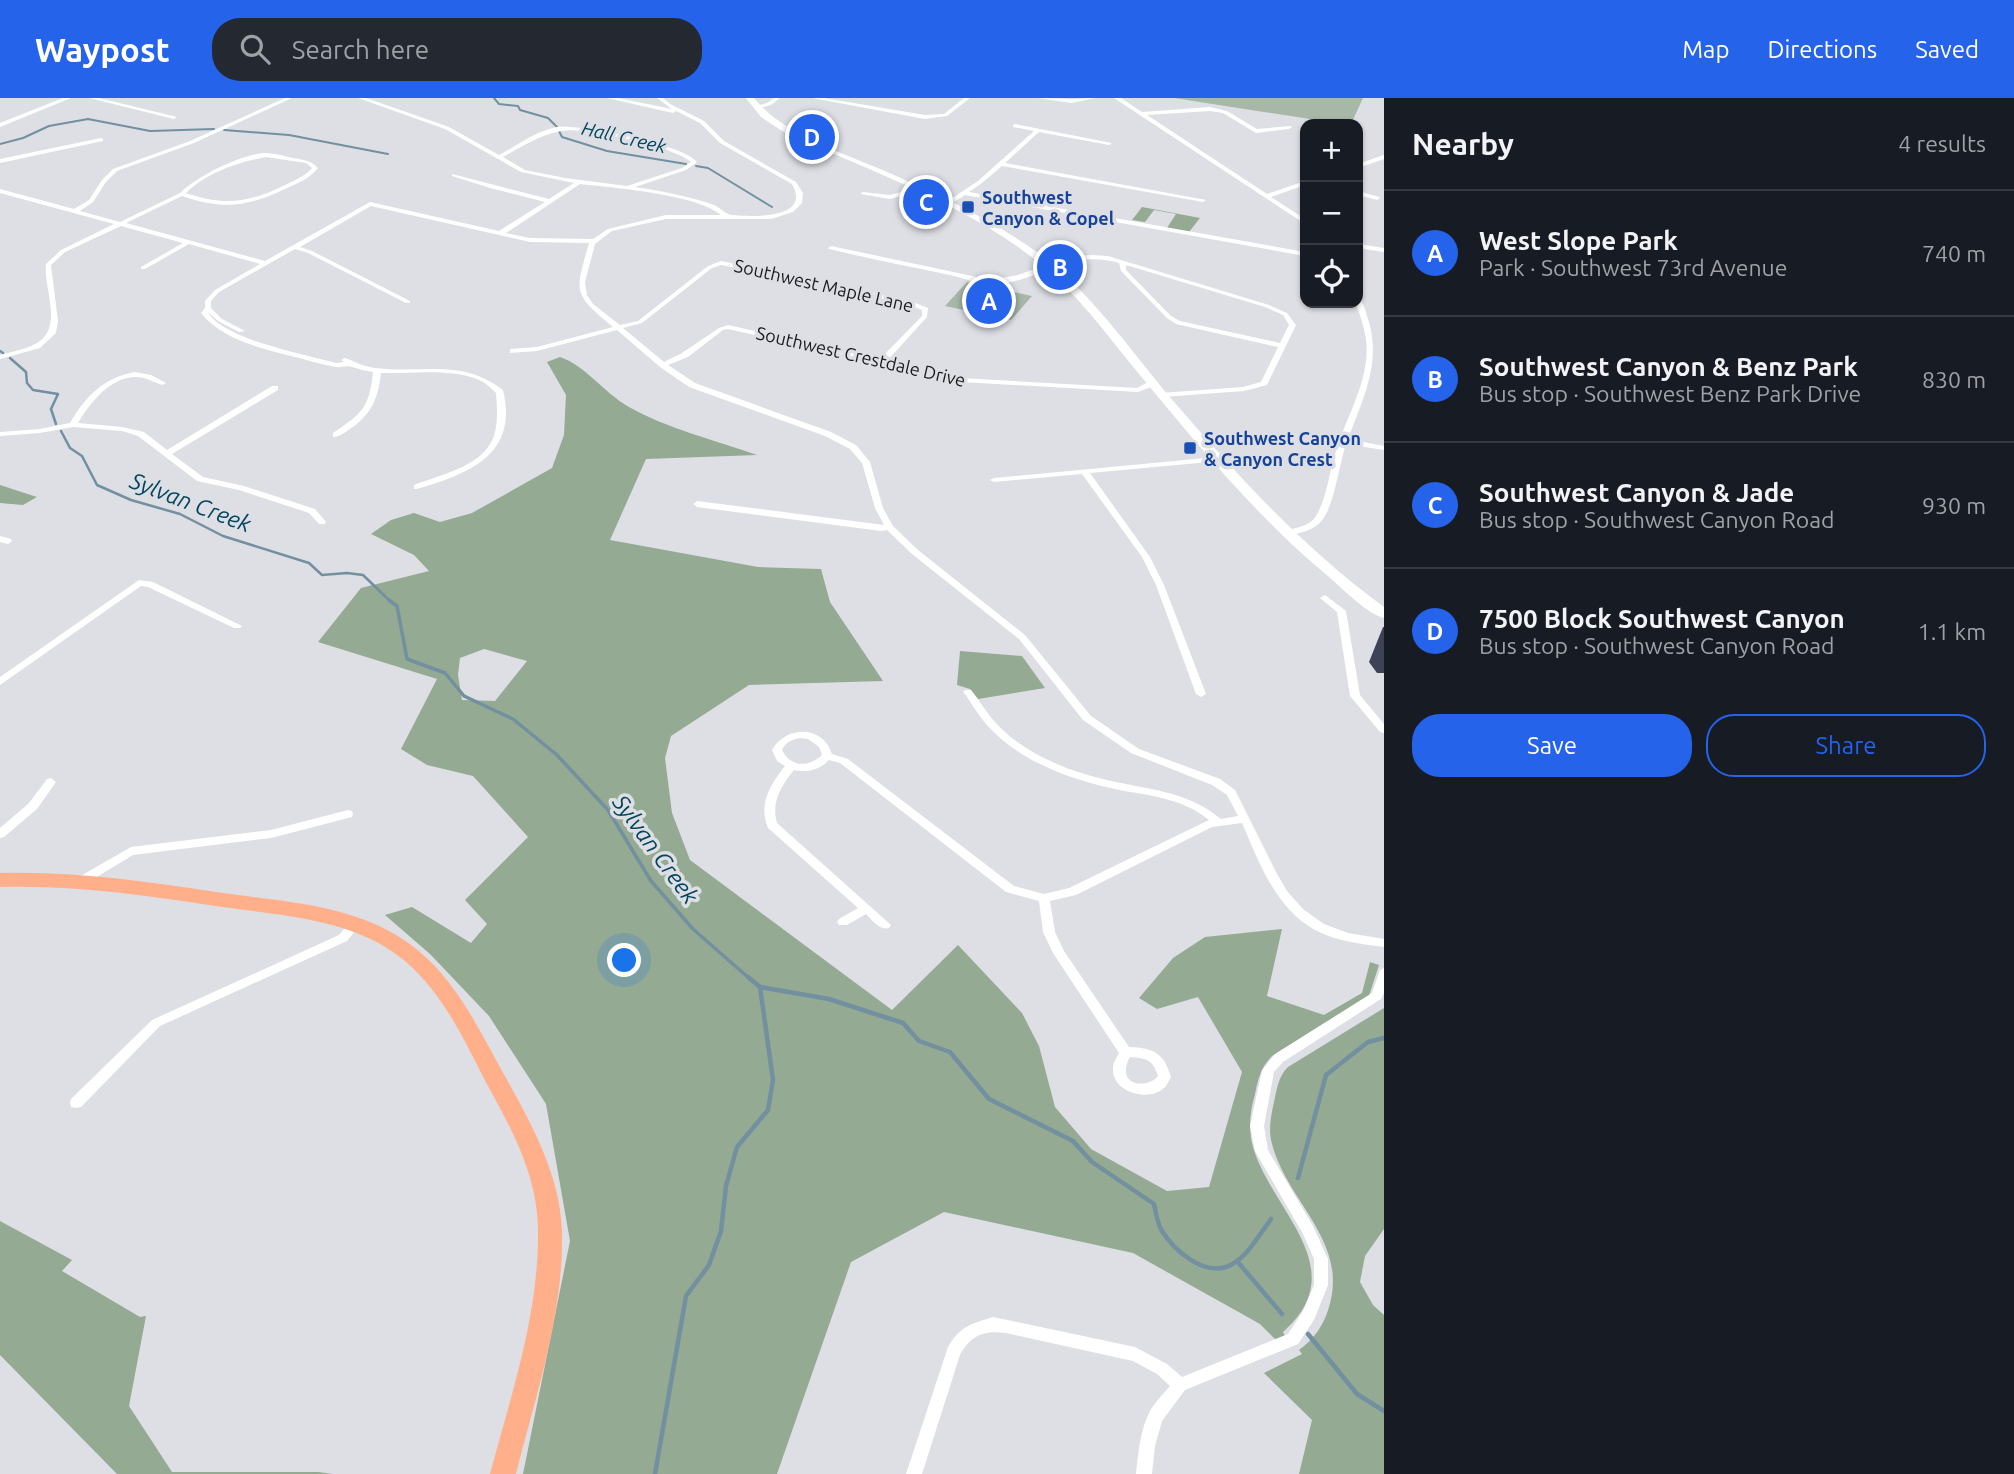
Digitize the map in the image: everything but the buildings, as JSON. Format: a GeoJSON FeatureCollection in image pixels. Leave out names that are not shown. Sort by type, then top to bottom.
{"type":"FeatureCollection","features":[{"type":"Feature","properties":{"kind":"main road"},"geometry":{"type":"LineString","coordinates":[[750,98],[755,107],[785,129],[947,204],[1010,238],[1048,265],[1070,286],[1252,500],[1332,576],[1384,614]]}},
{"type":"Feature","properties":{"kind":"main road"},"geometry":{"type":"LineString","coordinates":[[0,880],[81,881],[296,912],[354,925],[398,945],[440,984],[528,1138],[543,1180],[550,1228],[548,1283],[503,1474]]}},
{"type":"Feature","properties":{"kind":"street"},"geometry":{"type":"LineString","coordinates":[[0,125],[68,98]]}},
{"type":"Feature","properties":{"kind":"street"},"geometry":{"type":"LineString","coordinates":[[92,98],[174,117]]}},
{"type":"Feature","properties":{"kind":"street"},"geometry":{"type":"LineString","coordinates":[[75,211],[94,202],[106,176],[115,170],[192,142],[289,98]]}},
{"type":"Feature","properties":{"kind":"street"},"geometry":{"type":"LineString","coordinates":[[361,98],[438,124],[530,173],[663,193],[719,209],[727,217]]}},
{"type":"Feature","properties":{"kind":"street"},"geometry":{"type":"LineString","coordinates":[[610,98],[679,111]]}},
{"type":"Feature","properties":{"kind":"street"},"geometry":{"type":"LineString","coordinates":[[417,487],[473,463],[493,449],[499,437],[500,392],[483,380],[445,372],[377,372],[349,364],[337,365],[223,331],[206,318],[204,313],[208,308],[208,301],[217,291],[370,204],[530,240],[594,241],[618,227],[658,218],[765,217],[783,214],[799,203],[800,192],[794,183],[774,169],[722,142],[702,122],[660,98]]}},
{"type":"Feature","properties":{"kind":"street"},"geometry":{"type":"LineString","coordinates":[[755,107],[769,104],[778,98]]}},
{"type":"Feature","properties":{"kind":"street"},"geometry":{"type":"LineString","coordinates":[[815,98],[925,117],[945,114],[967,98]]}},
{"type":"Feature","properties":{"kind":"street"},"geometry":{"type":"LineString","coordinates":[[1040,98],[1072,102],[1092,98]]}},
{"type":"Feature","properties":{"kind":"street"},"geometry":{"type":"LineString","coordinates":[[1117,98],[1300,219]]}},
{"type":"Feature","properties":{"kind":"street"},"geometry":{"type":"LineString","coordinates":[[1141,114],[1207,109],[1225,113],[1256,131],[1289,127]]}},
{"type":"Feature","properties":{"kind":"street"},"geometry":{"type":"LineString","coordinates":[[1015,126],[1110,143]]}},
{"type":"Feature","properties":{"kind":"street"},"geometry":{"type":"LineString","coordinates":[[498,158],[549,131],[568,128],[658,146],[691,158],[694,162],[684,169],[628,188]]}},
{"type":"Feature","properties":{"kind":"street"},"geometry":{"type":"LineString","coordinates":[[947,204],[1002,164],[1038,130]]}},
{"type":"Feature","properties":{"kind":"street"},"geometry":{"type":"LineString","coordinates":[[0,161],[101,140]]}},
{"type":"Feature","properties":{"kind":"street"},"geometry":{"type":"LineString","coordinates":[[0,357],[31,349],[48,340],[52,334],[55,321],[48,265],[63,251],[182,194],[196,180],[254,157],[280,156],[314,165],[309,174],[247,204],[223,205],[182,194]]}},
{"type":"Feature","properties":{"kind":"street"},"geometry":{"type":"LineString","coordinates":[[1363,164],[1384,157]]}},
{"type":"Feature","properties":{"kind":"street"},"geometry":{"type":"LineString","coordinates":[[1002,164],[1203,200]]}},
{"type":"Feature","properties":{"kind":"street"},"geometry":{"type":"LineString","coordinates":[[1363,164],[1384,166]]}},
{"type":"Feature","properties":{"kind":"street"},"geometry":{"type":"LineString","coordinates":[[453,175],[550,201]]}},
{"type":"Feature","properties":{"kind":"street"},"geometry":{"type":"LineString","coordinates":[[500,233],[579,182]]}},
{"type":"Feature","properties":{"kind":"street"},"geometry":{"type":"LineString","coordinates":[[1267,196],[1300,185]]}},
{"type":"Feature","properties":{"kind":"street"},"geometry":{"type":"LineString","coordinates":[[0,191],[117,225],[265,263]]}},
{"type":"Feature","properties":{"kind":"street"},"geometry":{"type":"LineString","coordinates":[[863,194],[890,197],[917,191]]}},
{"type":"Feature","properties":{"kind":"street"},"geometry":{"type":"LineString","coordinates":[[966,192],[1300,253]]}},
{"type":"Feature","properties":{"kind":"street"},"geometry":{"type":"LineString","coordinates":[[1363,194],[1377,198]]}},
{"type":"Feature","properties":{"kind":"street"},"geometry":{"type":"LineString","coordinates":[[594,241],[582,282],[584,295],[591,305],[663,365],[692,385],[828,434],[853,447],[866,462],[879,508],[888,527],[915,552],[1022,637],[1087,718],[1135,751],[1216,782],[1231,793],[1269,872],[1292,908],[1319,927],[1347,937],[1384,943]]}},
{"type":"Feature","properties":{"kind":"street"},"geometry":{"type":"LineString","coordinates":[[143,268],[187,243]]}},
{"type":"Feature","properties":{"kind":"street"},"geometry":{"type":"LineString","coordinates":[[294,247],[310,251],[408,302]]}},
{"type":"Feature","properties":{"kind":"street"},"geometry":{"type":"LineString","coordinates":[[1363,247],[1384,250]]}},
{"type":"Feature","properties":{"kind":"street"},"geometry":{"type":"LineString","coordinates":[[831,248],[991,282],[1016,278],[1058,260],[1098,256],[1278,310],[1286,314],[1293,325],[1267,380],[1259,385],[1244,389],[1163,395]]}},
{"type":"Feature","properties":{"kind":"street","name":"Southwest Maple Lane"},"geometry":{"type":"LineString","coordinates":[[620,327],[645,319],[710,267],[721,263],[824,283],[911,303],[926,309],[925,316],[882,362]]}},
{"type":"Feature","properties":{"kind":"street"},"geometry":{"type":"LineString","coordinates":[[1122,263],[1123,270],[1178,323],[1283,346]]}},
{"type":"Feature","properties":{"kind":"street"},"geometry":{"type":"LineString","coordinates":[[1363,306],[1378,330]]}},
{"type":"Feature","properties":{"kind":"street"},"geometry":{"type":"LineString","coordinates":[[513,351],[537,349],[620,327]]}},
{"type":"Feature","properties":{"kind":"street","name":"Southwest Crestdale Drive"},"geometry":{"type":"LineString","coordinates":[[663,365],[685,355],[721,329],[728,327],[970,381],[1138,390],[1153,383]]}},
{"type":"Feature","properties":{"kind":"street"},"geometry":{"type":"LineString","coordinates":[[336,435],[365,414],[375,399],[377,372]]}},
{"type":"Feature","properties":{"kind":"street"},"geometry":{"type":"LineString","coordinates":[[73,425],[82,407],[98,391],[115,380],[128,374],[141,374],[162,383]]}},
{"type":"Feature","properties":{"kind":"street"},"geometry":{"type":"LineString","coordinates":[[1286,533],[1308,528],[1319,519],[1343,441],[1376,380]]}},
{"type":"Feature","properties":{"kind":"street"},"geometry":{"type":"LineString","coordinates":[[168,453],[275,388]]}},
{"type":"Feature","properties":{"kind":"street"},"geometry":{"type":"LineString","coordinates":[[0,434],[73,425],[122,429],[141,434],[200,479],[240,488],[312,511],[323,522]]}},
{"type":"Feature","properties":{"kind":"street"},"geometry":{"type":"LineString","coordinates":[[1343,441],[1384,448]]}},
{"type":"Feature","properties":{"kind":"street"},"geometry":{"type":"LineString","coordinates":[[994,480],[1217,459]]}},
{"type":"Feature","properties":{"kind":"street"},"geometry":{"type":"LineString","coordinates":[[1084,471],[1146,557],[1200,694]]}},
{"type":"Feature","properties":{"kind":"street"},"geometry":{"type":"LineString","coordinates":[[697,504],[888,527]]}},
{"type":"Feature","properties":{"kind":"street"},"geometry":{"type":"LineString","coordinates":[[0,682],[139,583],[150,584],[237,625]]}},
{"type":"Feature","properties":{"kind":"street"},"geometry":{"type":"LineString","coordinates":[[1325,598],[1341,611],[1355,696],[1384,730]]}},
{"type":"Feature","properties":{"kind":"street"},"geometry":{"type":"LineString","coordinates":[[968,692],[1004,737],[1034,756],[1095,780],[1176,796],[1204,809],[1219,822]]}},
{"type":"Feature","properties":{"kind":"street"},"geometry":{"type":"LineString","coordinates":[[801,735],[819,740],[824,745],[827,756],[813,767],[791,766],[781,759],[777,750],[780,743],[801,735]]}},
{"type":"Feature","properties":{"kind":"street"},"geometry":{"type":"LineString","coordinates":[[827,756],[844,761],[1010,889],[1044,898],[1072,892],[1142,856],[1219,822],[1244,819]]}},
{"type":"Feature","properties":{"kind":"street"},"geometry":{"type":"LineString","coordinates":[[791,766],[769,798],[767,811],[772,825],[885,925]]}},
{"type":"Feature","properties":{"kind":"street"},"geometry":{"type":"LineString","coordinates":[[0,834],[33,806],[51,782]]}},
{"type":"Feature","properties":{"kind":"street"},"geometry":{"type":"LineString","coordinates":[[81,881],[131,851],[271,834],[348,814]]}},
{"type":"Feature","properties":{"kind":"street"},"geometry":{"type":"LineString","coordinates":[[1044,898],[1049,932],[1059,953],[1126,1052]]}},
{"type":"Feature","properties":{"kind":"street"},"geometry":{"type":"LineString","coordinates":[[843,922],[866,909]]}},
{"type":"Feature","properties":{"kind":"street"},"geometry":{"type":"LineString","coordinates":[[76,1103],[156,1023],[343,939],[354,925]]}},
{"type":"Feature","properties":{"kind":"street"},"geometry":{"type":"LineString","coordinates":[[1144,1474],[1147,1446],[1155,1417],[1180,1385],[1293,1339],[1309,1315],[1321,1285],[1321,1259],[1308,1230],[1262,1151],[1257,1126],[1262,1094],[1268,1070],[1279,1058],[1377,996],[1384,973]]}},
{"type":"Feature","properties":{"kind":"street"},"geometry":{"type":"LineString","coordinates":[[914,1474],[953,1352],[961,1338],[981,1326],[1006,1326],[1135,1354],[1162,1369],[1180,1385]]}},
{"type":"Feature","properties":{"kind":"green space"},"geometry":{"type":"Polygon","coordinates":[[[1174,98],[1363,98],[1353,119],[1310,119],[1174,98]]]}},
{"type":"Feature","properties":{"kind":"green space"},"geometry":{"type":"Polygon","coordinates":[[[1142,207],[1200,218],[1189,232],[1167,228],[1176,214],[1154,210],[1145,222],[1132,220],[1142,207]]]}},
{"type":"Feature","properties":{"kind":"green space"},"geometry":{"type":"Polygon","coordinates":[[[967,282],[1032,296],[1011,320],[945,306],[967,282]]]}},
{"type":"Feature","properties":{"kind":"green space"},"geometry":{"type":"Polygon","coordinates":[[[560,357],[586,373],[620,401],[644,415],[757,455],[646,459],[610,540],[758,567],[821,569],[830,602],[883,681],[749,685],[671,736],[665,758],[672,813],[690,860],[892,1010],[958,945],[1022,1013],[1039,1046],[1055,1107],[1091,1149],[1167,1191],[1209,1187],[1242,1072],[1198,997],[1157,1009],[1139,998],[1173,958],[1205,937],[1282,929],[1267,996],[1324,1015],[1362,993],[1370,962],[1379,965],[1369,996],[1272,1056],[1257,1083],[1250,1120],[1253,1147],[1262,1170],[1302,1240],[1310,1262],[1311,1285],[1303,1309],[1283,1332],[1285,1336],[1277,1341],[1260,1324],[1133,1253],[944,1212],[851,1262],[777,1474],[523,1474],[570,1241],[546,1104],[489,1016],[430,954],[385,915],[412,907],[471,943],[487,924],[465,900],[528,837],[473,776],[427,765],[401,749],[437,679],[318,642],[361,588],[429,571],[414,555],[371,534],[391,520],[414,513],[440,522],[472,513],[552,468],[564,435],[566,395],[547,362],[560,357]],[[484,649],[460,658],[458,675],[462,700],[495,701],[527,661],[484,649]]]}},
{"type":"Feature","properties":{"kind":"green space"},"geometry":{"type":"Polygon","coordinates":[[[0,485],[37,497],[23,505],[0,503],[0,485]]]}},
{"type":"Feature","properties":{"kind":"green space"},"geometry":{"type":"Polygon","coordinates":[[[960,651],[1022,656],[1045,688],[978,699],[970,689],[957,685],[960,651]]]}},
{"type":"Feature","properties":{"kind":"green space"},"geometry":{"type":"Polygon","coordinates":[[[1384,1008],[1384,1229],[1365,1256],[1360,1282],[1373,1305],[1384,1315],[1384,1474],[1299,1474],[1312,1420],[1264,1373],[1302,1354],[1299,1350],[1314,1336],[1324,1320],[1333,1283],[1331,1262],[1324,1242],[1290,1185],[1272,1144],[1272,1112],[1278,1083],[1288,1067],[1384,1008]]]}},
{"type":"Feature","properties":{"kind":"green space"},"geometry":{"type":"Polygon","coordinates":[[[0,1221],[72,1260],[62,1271],[140,1317],[146,1316],[129,1406],[172,1472],[333,1474],[117,1474],[0,1355],[0,1221]]]}},
{"type":"Feature","properties":{"kind":"waterway","name":"Hall Creek"},"geometry":{"type":"LineString","coordinates":[[494,98],[499,104],[518,106],[520,110],[548,118],[557,127]]}},
{"type":"Feature","properties":{"kind":"waterway"},"geometry":{"type":"LineString","coordinates":[[0,144],[23,138],[49,126],[88,119],[150,131],[214,129]]}},
{"type":"Feature","properties":{"kind":"waterway"},"geometry":{"type":"LineString","coordinates":[[224,130],[289,135],[388,154]]}},
{"type":"Feature","properties":{"kind":"waterway","name":"Hall Creek"},"geometry":{"type":"LineString","coordinates":[[559,131],[562,137],[607,151],[686,164]]}},
{"type":"Feature","properties":{"kind":"waterway","name":"Hall Creek"},"geometry":{"type":"LineString","coordinates":[[696,166],[708,168],[772,207]]}},
{"type":"Feature","properties":{"kind":"waterway","name":"Sylvan Creek"},"geometry":{"type":"LineString","coordinates":[[10,358],[26,372],[27,383],[33,390],[58,394],[51,409],[56,424]]}},
{"type":"Feature","properties":{"kind":"waterway","name":"Sylvan Creek"},"geometry":{"type":"LineString","coordinates":[[61,431],[70,448],[82,456],[97,485],[131,500],[180,514],[223,536],[309,563],[322,575],[363,575],[391,602]]}},
{"type":"Feature","properties":{"kind":"waterway","name":"Sylvan Creek"},"geometry":{"type":"LineString","coordinates":[[389,600],[397,606],[407,659],[445,673],[464,696],[513,719],[557,755],[608,810],[651,881],[693,929],[750,979]]}},
{"type":"Feature","properties":{"kind":"waterway","name":"Sylvan Creek"},"geometry":{"type":"LineString","coordinates":[[748,977],[760,987]]}},
{"type":"Feature","properties":{"kind":"waterway"},"geometry":{"type":"LineString","coordinates":[[655,1474],[686,1296],[709,1265],[721,1231],[726,1186],[737,1147],[768,1110],[773,1080],[760,987]]}},
{"type":"Feature","properties":{"kind":"waterway","name":"Sylvan Creek"},"geometry":{"type":"LineString","coordinates":[[760,987],[829,999],[903,1023],[919,1041],[950,1052],[989,1099],[1073,1141],[1092,1162],[1154,1204],[1162,1231],[1189,1259],[1207,1267],[1217,1268],[1237,1261]]}},
{"type":"Feature","properties":{"kind":"waterway","name":"Sylvan Creek"},"geometry":{"type":"LineString","coordinates":[[1298,1178],[1326,1075],[1368,1042],[1384,1038]]}},
{"type":"Feature","properties":{"kind":"waterway","name":"Sylvan Creek"},"geometry":{"type":"LineString","coordinates":[[1237,1261],[1252,1246],[1271,1219]]}},
{"type":"Feature","properties":{"kind":"waterway"},"geometry":{"type":"LineString","coordinates":[[1237,1261],[1282,1314]]}},
{"type":"Feature","properties":{"kind":"waterway"},"geometry":{"type":"LineString","coordinates":[[1308,1334],[1357,1394],[1384,1411]]}},
{"type":"Feature","properties":{"kind":"place","name":"7500 Block Southwest Canyon"},"geometry":{"type":"Point","coordinates":[812,137]}},
{"type":"Feature","properties":{"kind":"place","name":"Southwest Canyon & Jade"},"geometry":{"type":"Point","coordinates":[926,202]}},
{"type":"Feature","properties":{"kind":"place","name":"Southwest Canyon & Copel"},"geometry":{"type":"Point","coordinates":[968,207]}},
{"type":"Feature","properties":{"kind":"place","name":"Southwest Canyon & Benz Park"},"geometry":{"type":"Point","coordinates":[1060,267]}},
{"type":"Feature","properties":{"kind":"place","name":"West Slope Park"},"geometry":{"type":"Point","coordinates":[989,301]}},
{"type":"Feature","properties":{"kind":"place","name":"Southwest Canyon & Canyon Crest"},"geometry":{"type":"Point","coordinates":[1190,448]}}]}
